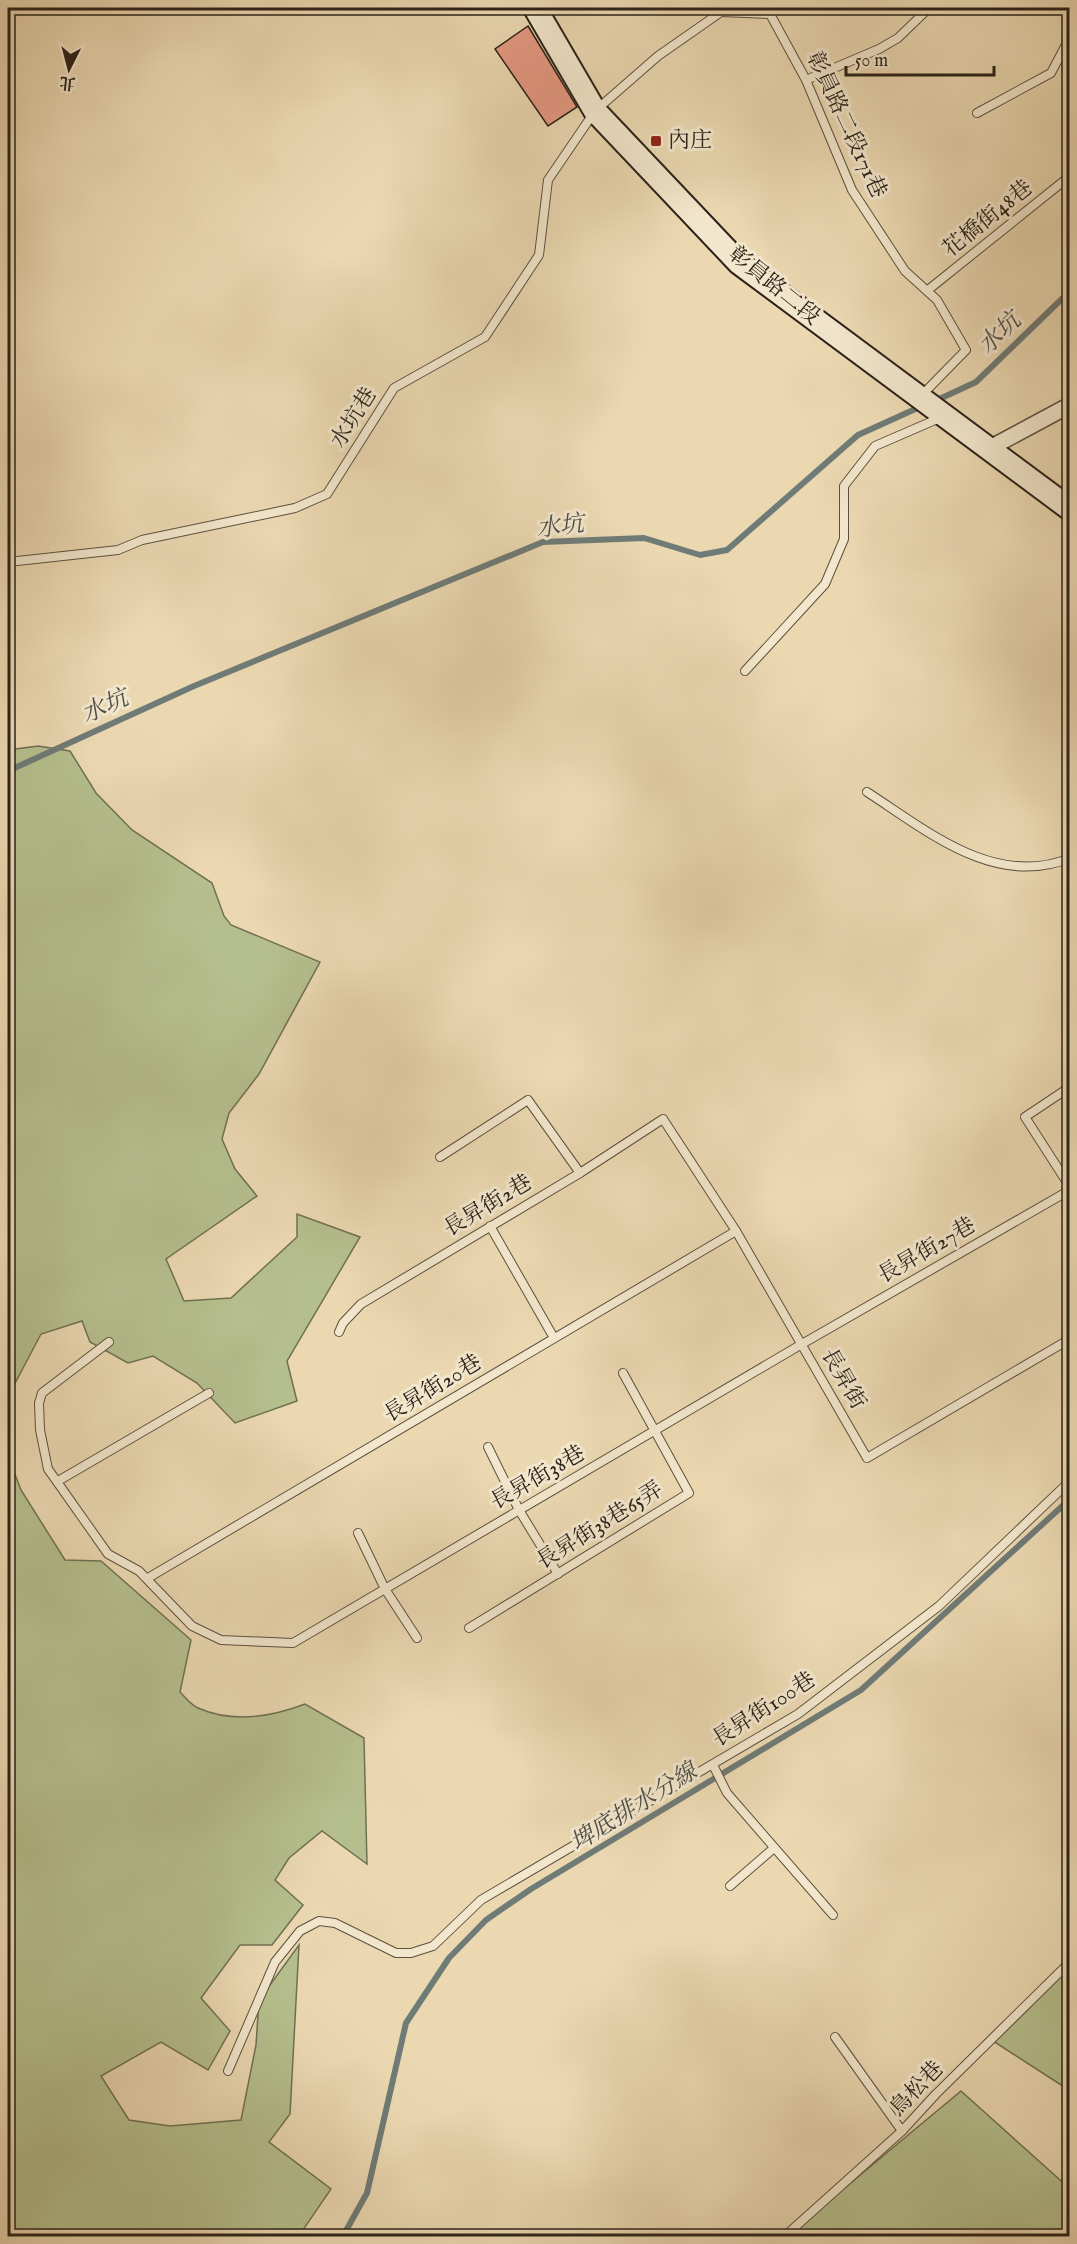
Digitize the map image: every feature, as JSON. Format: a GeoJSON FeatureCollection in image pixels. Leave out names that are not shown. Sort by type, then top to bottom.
{"type":"FeatureCollection","features":[{"type":"Feature","properties":{"kind":"main road","name":"彰員路二段"},"geometry":{"type":"LineString","coordinates":[[535,8],[595,111],[740,263],[1070,509]]}},
{"type":"Feature","properties":{"kind":"street"},"geometry":{"type":"LineString","coordinates":[[988,449],[1070,405]]}},
{"type":"Feature","properties":{"kind":"lane"},"geometry":{"type":"LineString","coordinates":[[806,80],[879,49],[898,38],[929,8]]}},
{"type":"Feature","properties":{"kind":"lane","name":"水坑巷"},"geometry":{"type":"LineString","coordinates":[[8,562],[118,550],[142,540],[295,508],[327,494],[394,388],[484,337],[539,255],[548,180],[595,111],[658,56],[720,10]]}},
{"type":"Feature","properties":{"kind":"lane","name":"彰員路二段171巷"},"geometry":{"type":"LineString","coordinates":[[720,10],[770,14],[806,80],[852,190],[905,271],[937,300],[966,350],[920,398]]}},
{"type":"Feature","properties":{"kind":"lane"},"geometry":{"type":"LineString","coordinates":[[977,113],[1051,73],[1070,37]]}},
{"type":"Feature","properties":{"kind":"lane","name":"花橋街48巷"},"geometry":{"type":"LineString","coordinates":[[928,290],[1070,176]]}},
{"type":"Feature","properties":{"kind":"lane"},"geometry":{"type":"LineString","coordinates":[[745,671],[825,584],[844,539],[844,486],[875,446],[944,416]]}},
{"type":"Feature","properties":{"kind":"lane"},"geometry":{"type":"LineString","coordinates":[[867,792],[978,859],[1014,867],[1058,863],[1070,858]]}},
{"type":"Feature","properties":{"kind":"lane"},"geometry":{"type":"LineString","coordinates":[[1070,1087],[1024,1117],[1070,1189]]}},
{"type":"Feature","properties":{"kind":"lane"},"geometry":{"type":"LineString","coordinates":[[440,1157],[528,1100],[580,1173]]}},
{"type":"Feature","properties":{"kind":"lane","name":"長昇街2巷"},"geometry":{"type":"LineString","coordinates":[[339,1332],[343,1323],[361,1304],[580,1173],[663,1119]]}},
{"type":"Feature","properties":{"kind":"lane","name":"長昇街"},"geometry":{"type":"LineString","coordinates":[[663,1119],[735,1231],[867,1458],[1070,1339]]}},
{"type":"Feature","properties":{"kind":"lane","name":"長昇街27巷"},"geometry":{"type":"LineString","coordinates":[[802,1344],[1070,1189]]}},
{"type":"Feature","properties":{"kind":"lane"},"geometry":{"type":"LineString","coordinates":[[490,1226],[554,1338]]}},
{"type":"Feature","properties":{"kind":"lane","name":"長昇街20巷"},"geometry":{"type":"LineString","coordinates":[[148,1578],[735,1231]]}},
{"type":"Feature","properties":{"kind":"lane"},"geometry":{"type":"LineString","coordinates":[[109,1342],[42,1393],[39,1403],[40,1430],[48,1469],[108,1554],[148,1578]]}},
{"type":"Feature","properties":{"kind":"lane","name":"長昇街38巷"},"geometry":{"type":"LineString","coordinates":[[148,1578],[192,1626],[221,1640],[293,1643],[802,1344]]}},
{"type":"Feature","properties":{"kind":"lane"},"geometry":{"type":"LineString","coordinates":[[623,1373],[654,1431]]}},
{"type":"Feature","properties":{"kind":"lane"},"geometry":{"type":"LineString","coordinates":[[58,1481],[208,1393]]}},
{"type":"Feature","properties":{"kind":"lane","name":"長昇街38巷65弄"},"geometry":{"type":"LineString","coordinates":[[470,1628],[689,1493],[654,1431]]}},
{"type":"Feature","properties":{"kind":"lane"},"geometry":{"type":"LineString","coordinates":[[488,1447],[519,1510],[558,1574]]}},
{"type":"Feature","properties":{"kind":"lane","name":"長昇街100巷"},"geometry":{"type":"LineString","coordinates":[[228,2071],[275,1962],[300,1931],[319,1921],[335,1923],[396,1953],[411,1953],[433,1946],[481,1899],[798,1714],[939,1606],[1070,1481]]}},
{"type":"Feature","properties":{"kind":"lane"},"geometry":{"type":"LineString","coordinates":[[358,1533],[385,1589],[417,1638]]}},
{"type":"Feature","properties":{"kind":"lane"},"geometry":{"type":"LineString","coordinates":[[712,1765],[727,1793],[833,1915]]}},
{"type":"Feature","properties":{"kind":"lane"},"geometry":{"type":"LineString","coordinates":[[730,1886],[774,1848]]}},
{"type":"Feature","properties":{"kind":"lane","name":"鳥松巷"},"geometry":{"type":"LineString","coordinates":[[785,2236],[902,2131],[936,2094],[1070,1962]]}},
{"type":"Feature","properties":{"kind":"lane"},"geometry":{"type":"LineString","coordinates":[[835,2037],[902,2131]]}},
{"type":"Feature","properties":{"kind":"green space"},"geometry":{"type":"Polygon","coordinates":[[[38,746],[70,751],[96,793],[132,830],[212,883],[224,916],[231,925],[320,962],[259,1074],[229,1113],[222,1139],[235,1169],[257,1196],[166,1259],[184,1301],[231,1298],[297,1237],[297,1214],[360,1237],[287,1361],[297,1401],[235,1423],[197,1383],[153,1356],[128,1363],[90,1342],[82,1321],[41,1334],[12,1389],[8,1420],[8,750],[38,746]]]}},
{"type":"Feature","properties":{"kind":"green space"},"geometry":{"type":"Polygon","coordinates":[[[8,1456],[21,1490],[65,1560],[101,1561],[191,1640],[180,1692],[193,1705],[224,1716],[252,1717],[305,1704],[364,1738],[367,1864],[322,1831],[289,1858],[275,1880],[303,1905],[272,1945],[240,1945],[201,1998],[230,2031],[208,2070],[161,2042],[101,2076],[129,2120],[170,2126],[241,2120],[256,2045],[259,2000],[299,1945],[290,2114],[269,2142],[331,2189],[303,2230],[291,2236],[8,2236],[8,1456]]]}},
{"type":"Feature","properties":{"kind":"green space"},"geometry":{"type":"Polygon","coordinates":[[[1069,1959],[1069,2090],[990,2039],[1069,1959]]]}},
{"type":"Feature","properties":{"kind":"green space"},"geometry":{"type":"Polygon","coordinates":[[[961,2091],[1069,2188],[1069,2236],[787,2236],[961,2091]]]}},
{"type":"Feature","properties":{"kind":"building"},"geometry":{"type":"Polygon","coordinates":[[[528,26],[577,107],[548,126],[495,49],[528,26]]]}},
{"type":"Feature","properties":{"kind":"waterway","name":"水坑"},"geometry":{"type":"LineString","coordinates":[[935,401],[976,382],[1070,291]]}},
{"type":"Feature","properties":{"kind":"waterway","name":"水坑"},"geometry":{"type":"LineString","coordinates":[[8,771],[194,686],[543,542],[644,538],[700,555],[727,550],[858,435],[922,406]]}},
{"type":"Feature","properties":{"kind":"waterway","name":"埤底排水分線"},"geometry":{"type":"LineString","coordinates":[[343,2236],[367,2193],[406,2023],[449,1958],[486,1920],[531,1889],[861,1690],[1070,1499]]}},
{"type":"Feature","properties":{"kind":"place","name":"內庄"},"geometry":{"type":"Point","coordinates":[656,141]}}]}
